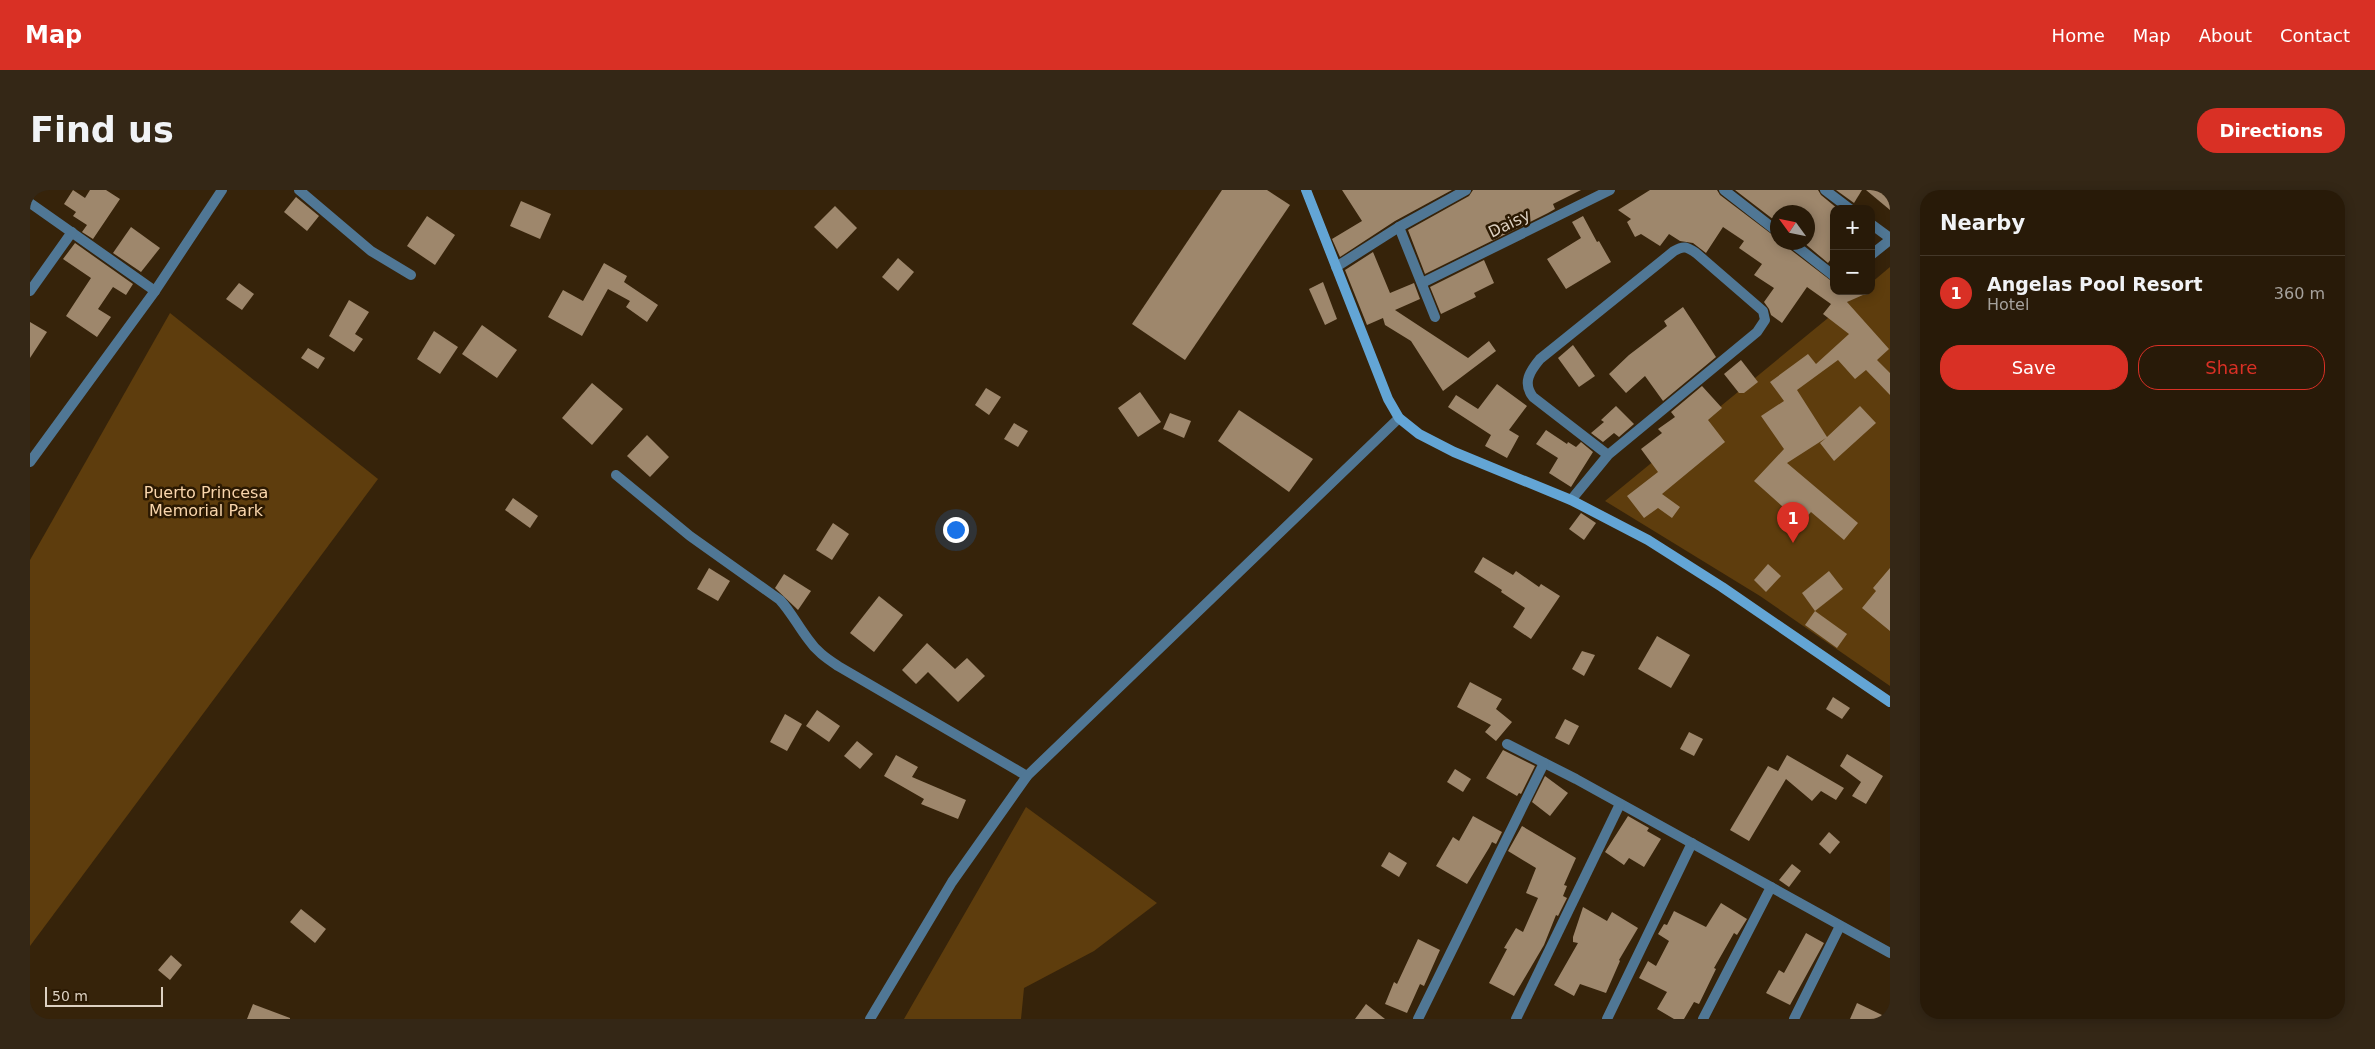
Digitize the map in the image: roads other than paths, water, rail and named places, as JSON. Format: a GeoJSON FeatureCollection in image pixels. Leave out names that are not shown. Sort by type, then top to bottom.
{"type":"FeatureCollection","features":[{"type":"Feature","properties":{"kind":"street"},"geometry":{"type":"LineString","coordinates":[[30,462],[155,291],[222,190]]}},
{"type":"Feature","properties":{"kind":"street"},"geometry":{"type":"LineString","coordinates":[[299,190],[371,251],[411,275]]}},
{"type":"Feature","properties":{"kind":"street"},"geometry":{"type":"LineString","coordinates":[[1306,190],[1388,399],[1399,418],[1419,434],[1454,452],[1571,500],[1648,540],[1722,587],[1890,702]]}},
{"type":"Feature","properties":{"kind":"street"},"geometry":{"type":"LineString","coordinates":[[1336,267],[1399,227],[1466,190]]}},
{"type":"Feature","properties":{"kind":"street","name":"Daisy"},"geometry":{"type":"LineString","coordinates":[[1422,283],[1610,190]]}},
{"type":"Feature","properties":{"kind":"street"},"geometry":{"type":"LineString","coordinates":[[1724,190],[1770,226]]}},
{"type":"Feature","properties":{"kind":"street"},"geometry":{"type":"LineString","coordinates":[[1825,190],[1845,205]]}},
{"type":"Feature","properties":{"kind":"street"},"geometry":{"type":"LineString","coordinates":[[30,203],[155,291]]}},
{"type":"Feature","properties":{"kind":"street"},"geometry":{"type":"LineString","coordinates":[[1399,227],[1435,317]]}},
{"type":"Feature","properties":{"kind":"street"},"geometry":{"type":"LineString","coordinates":[[1875,227],[1890,239],[1875,252]]}},
{"type":"Feature","properties":{"kind":"street"},"geometry":{"type":"LineString","coordinates":[[30,291],[72,232]]}},
{"type":"Feature","properties":{"kind":"street"},"geometry":{"type":"LineString","coordinates":[[1571,500],[1608,455],[1757,332],[1765,320],[1763,311],[1686,246],[1682,246],[1674,251],[1540,359],[1528,377],[1527,385],[1533,397],[1608,455]]}},
{"type":"Feature","properties":{"kind":"street"},"geometry":{"type":"LineString","coordinates":[[1801,250],[1830,273]]}},
{"type":"Feature","properties":{"kind":"street"},"geometry":{"type":"LineString","coordinates":[[870,1019],[952,882],[1027,776],[1399,418]]}},
{"type":"Feature","properties":{"kind":"street"},"geometry":{"type":"LineString","coordinates":[[616,475],[690,536],[780,600],[791,612],[807,639],[819,652],[838,666],[1027,776]]}},
{"type":"Feature","properties":{"kind":"street"},"geometry":{"type":"LineString","coordinates":[[1507,744],[1692,843],[1890,954]]}},
{"type":"Feature","properties":{"kind":"street"},"geometry":{"type":"LineString","coordinates":[[1418,1019],[1544,763]]}},
{"type":"Feature","properties":{"kind":"street"},"geometry":{"type":"LineString","coordinates":[[1516,1019],[1620,804]]}},
{"type":"Feature","properties":{"kind":"street"},"geometry":{"type":"LineString","coordinates":[[1607,1019],[1692,843]]}},
{"type":"Feature","properties":{"kind":"street"},"geometry":{"type":"LineString","coordinates":[[1704,1019],[1771,887]]}},
{"type":"Feature","properties":{"kind":"street"},"geometry":{"type":"LineString","coordinates":[[1794,1019],[1840,926]]}},
{"type":"Feature","properties":{"kind":"place","name":"Angelas Pool Resort"},"geometry":{"type":"Point","coordinates":[1793,543]}},
{"type":"Feature","properties":{"kind":"park label","name":"Puerto Princesa Memorial Park"},"geometry":{"type":"Point","coordinates":[206,501]}}]}
